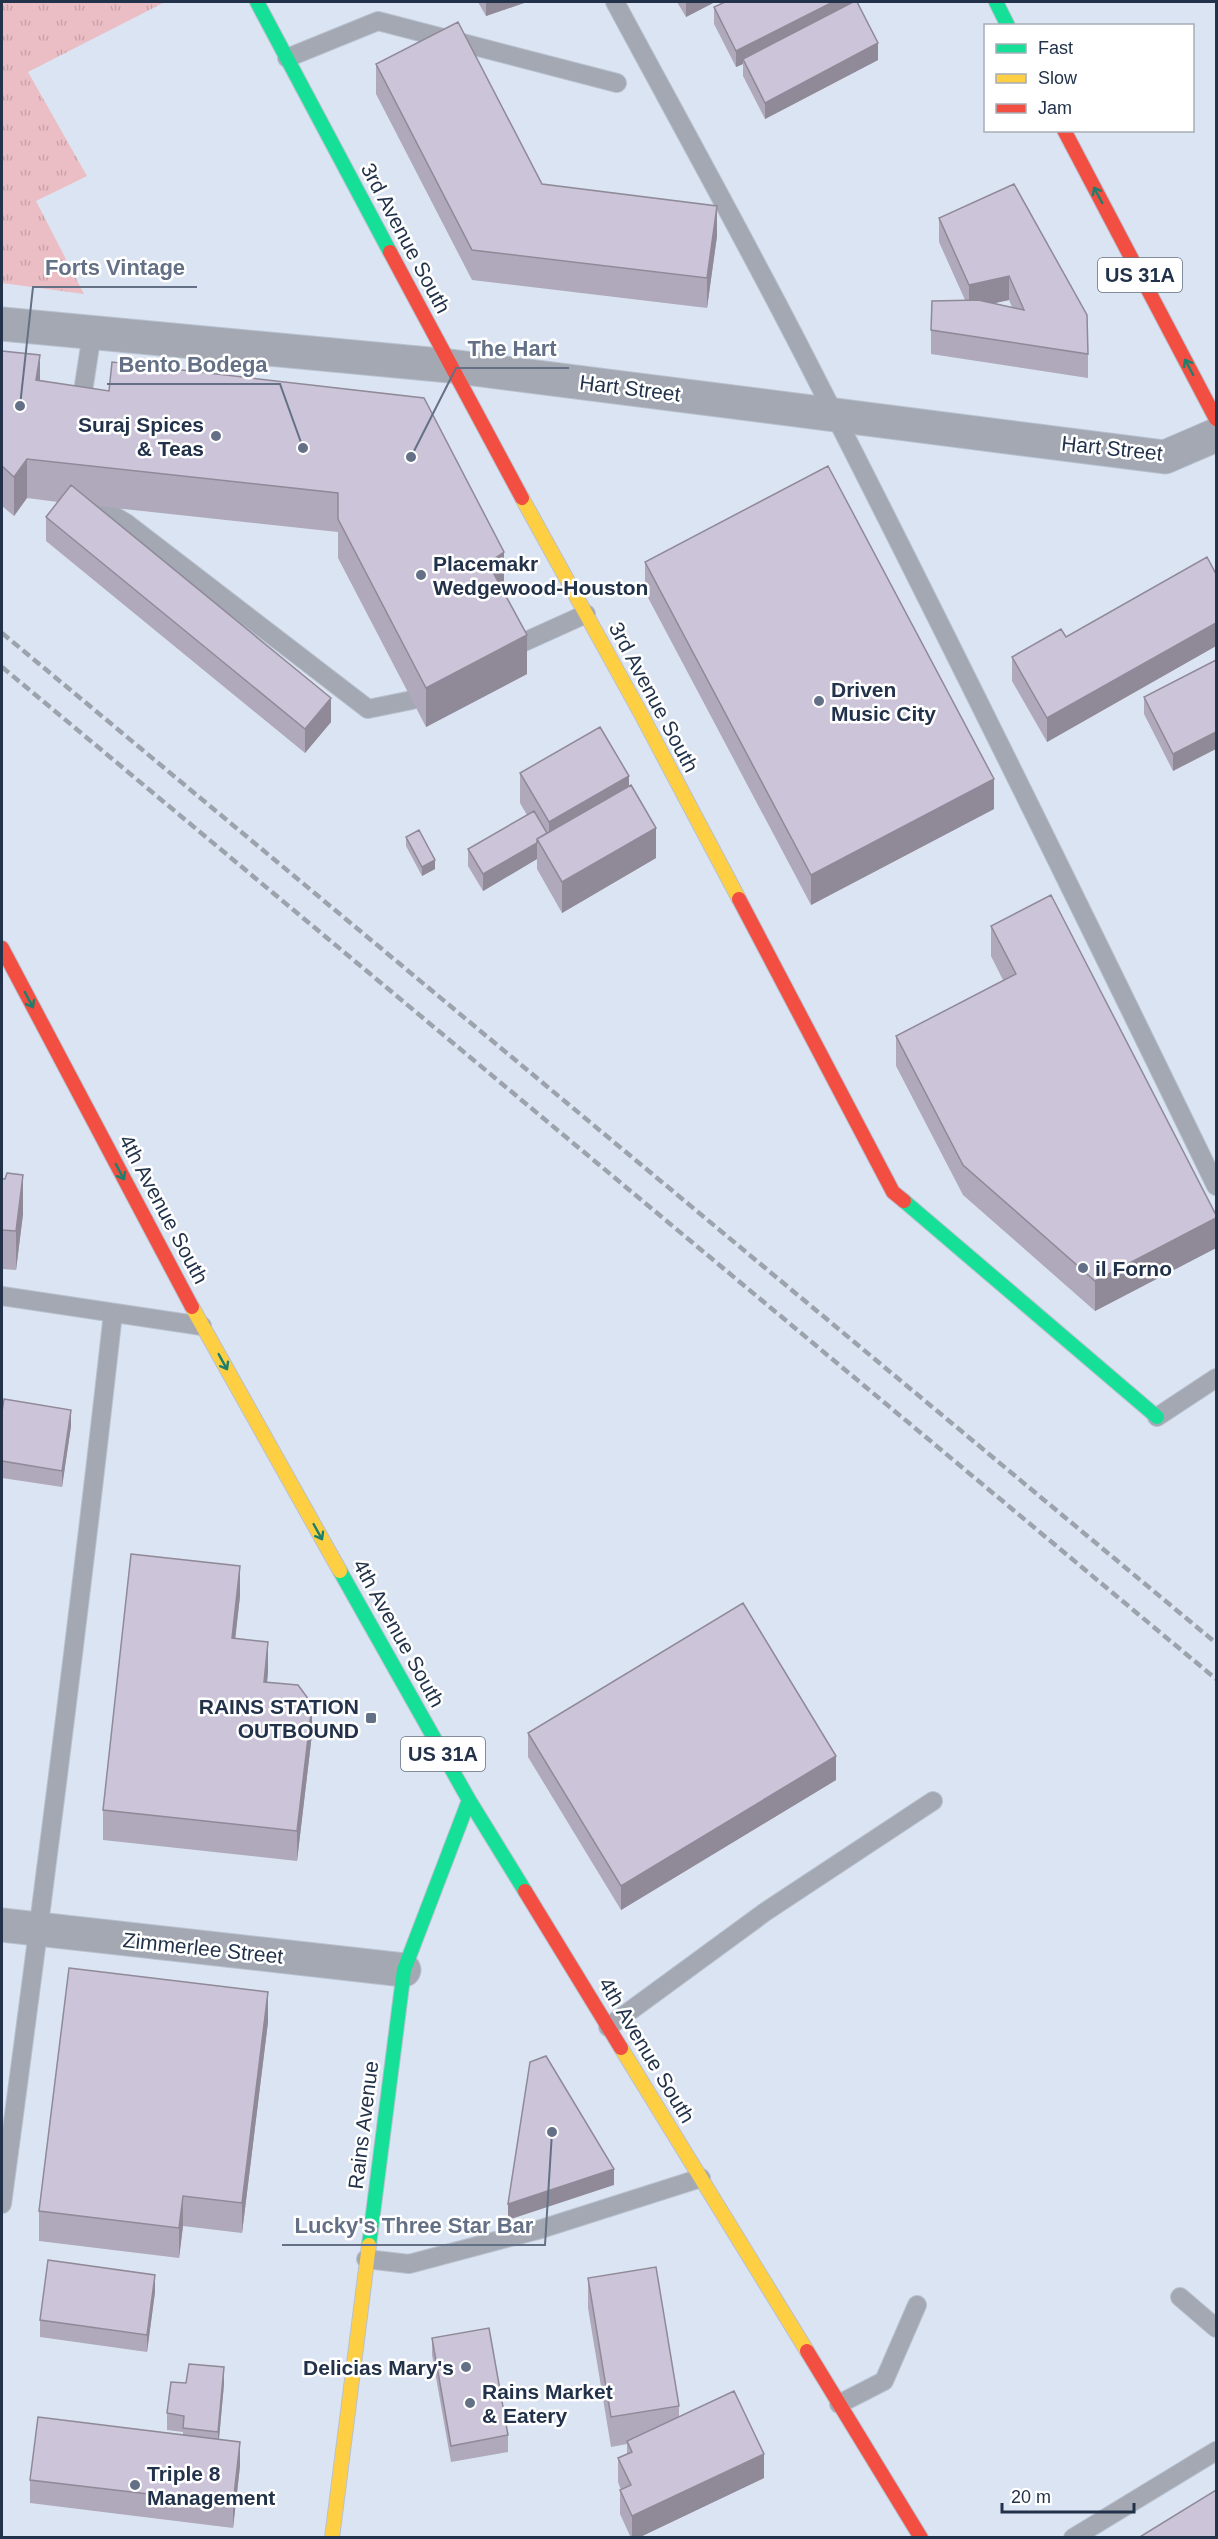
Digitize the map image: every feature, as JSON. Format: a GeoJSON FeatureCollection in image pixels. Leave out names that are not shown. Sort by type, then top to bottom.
{"type":"FeatureCollection","features":[{"type":"Feature","properties":{"kind":"street","name":"3rd Avenue South"},"geometry":{"type":"LineString","coordinates":[[257,2],[893,1192],[1157,1417]]}},
{"type":"Feature","properties":{"kind":"street"},"geometry":{"type":"LineString","coordinates":[[996,2],[1007,24]]}},
{"type":"Feature","properties":{"kind":"street","name":"US 31A"},"geometry":{"type":"LineString","coordinates":[[1065,132],[1216,419]]}},
{"type":"Feature","properties":{"kind":"street","name":"Hart Street"},"geometry":{"type":"LineString","coordinates":[[2,324],[450,366],[1165,457],[1216,435]]}},
{"type":"Feature","properties":{"kind":"street","name":"4th Avenue South"},"geometry":{"type":"LineString","coordinates":[[2,948],[202,1326],[469,1800],[921,2538]]}},
{"type":"Feature","properties":{"kind":"street","name":"Rains Avenue"},"geometry":{"type":"LineString","coordinates":[[332,2538],[404,1971],[469,1800]]}},
{"type":"Feature","properties":{"kind":"street","name":"Zimmerlee Street"},"geometry":{"type":"LineString","coordinates":[[2,1925],[404,1971]]}},
{"type":"Feature","properties":{"kind":"lane"},"geometry":{"type":"LineString","coordinates":[[615,2],[791,332],[1035,814],[1216,1186]]}},
{"type":"Feature","properties":{"kind":"lane"},"geometry":{"type":"LineString","coordinates":[[287,58],[378,21],[617,83]]}},
{"type":"Feature","properties":{"kind":"lane"},"geometry":{"type":"LineString","coordinates":[[77,426],[92,333]]}},
{"type":"Feature","properties":{"kind":"lane"},"geometry":{"type":"LineString","coordinates":[[98,506],[126,523],[368,710],[411,700]]}},
{"type":"Feature","properties":{"kind":"lane"},"geometry":{"type":"LineString","coordinates":[[513,647],[586,614]]}},
{"type":"Feature","properties":{"kind":"lane"},"geometry":{"type":"LineString","coordinates":[[2,1296],[202,1326]]}},
{"type":"Feature","properties":{"kind":"lane"},"geometry":{"type":"LineString","coordinates":[[2,2204],[92,1508],[113,1313]]}},
{"type":"Feature","properties":{"kind":"lane"},"geometry":{"type":"LineString","coordinates":[[1157,1417],[1216,1378]]}},
{"type":"Feature","properties":{"kind":"lane"},"geometry":{"type":"LineString","coordinates":[[608,2027],[765,1912],[933,1801]]}},
{"type":"Feature","properties":{"kind":"lane"},"geometry":{"type":"LineString","coordinates":[[366,2259],[409,2264],[541,2229],[700,2178]]}},
{"type":"Feature","properties":{"kind":"lane"},"geometry":{"type":"LineString","coordinates":[[1180,2297],[1216,2328]]}},
{"type":"Feature","properties":{"kind":"lane"},"geometry":{"type":"LineString","coordinates":[[839,2404],[884,2381],[917,2305]]}},
{"type":"Feature","properties":{"kind":"lane"},"geometry":{"type":"LineString","coordinates":[[1073,2538],[1216,2451]]}},
{"type":"Feature","properties":{"kind":"green space"},"geometry":{"type":"Polygon","coordinates":[[[2,2],[165,2],[28,72],[87,176],[36,201],[84,294],[2,283],[2,2]]]}},
{"type":"Feature","properties":{"kind":"building"},"geometry":{"type":"Polygon","coordinates":[[[725,2],[833,2],[736,51],[714,7],[725,2]]]}},
{"type":"Feature","properties":{"kind":"building"},"geometry":{"type":"Polygon","coordinates":[[[857,2],[878,43],[765,103],[743,59],[857,2]]]}},
{"type":"Feature","properties":{"kind":"building"},"geometry":{"type":"Polygon","coordinates":[[[458,22],[542,184],[717,206],[707,278],[472,250],[376,64],[458,22]]]}},
{"type":"Feature","properties":{"kind":"building"},"geometry":{"type":"Polygon","coordinates":[[[1014,184],[1087,315],[1088,354],[931,330],[932,301],[978,300],[1024,310],[1009,276],[969,285],[939,218],[1014,184]]]}},
{"type":"Feature","properties":{"kind":"building","name":"Placemakr Wedgewood-Houston"},"geometry":{"type":"Polygon","coordinates":[[[2,351],[40,355],[36,380],[109,391],[112,362],[424,398],[504,552],[488,563],[527,635],[426,688],[338,519],[338,493],[27,459],[14,477],[2,466],[2,351]]]}},
{"type":"Feature","properties":{"kind":"building","name":"Driven Music City"},"geometry":{"type":"Polygon","coordinates":[[[828,466],[994,779],[811,875],[645,562],[828,466]]]}},
{"type":"Feature","properties":{"kind":"building"},"geometry":{"type":"Polygon","coordinates":[[[71,485],[331,698],[305,729],[46,517],[71,485]]]}},
{"type":"Feature","properties":{"kind":"building"},"geometry":{"type":"Polygon","coordinates":[[[1207,557],[1216,574],[1216,623],[1047,718],[1012,657],[1061,629],[1066,637],[1207,557]]]}},
{"type":"Feature","properties":{"kind":"building"},"geometry":{"type":"Polygon","coordinates":[[[1216,660],[1216,732],[1173,754],[1144,697],[1216,660]]]}},
{"type":"Feature","properties":{"kind":"building"},"geometry":{"type":"Polygon","coordinates":[[[600,727],[629,776],[549,822],[520,773],[600,727]]]}},
{"type":"Feature","properties":{"kind":"building"},"geometry":{"type":"Polygon","coordinates":[[[631,785],[656,828],[562,882],[537,839],[631,785]]]}},
{"type":"Feature","properties":{"kind":"building"},"geometry":{"type":"Polygon","coordinates":[[[534,811],[547,833],[537,839],[537,843],[483,874],[468,849],[534,811]]]}},
{"type":"Feature","properties":{"kind":"building"},"geometry":{"type":"Polygon","coordinates":[[[419,830],[435,860],[422,867],[406,837],[419,830]]]}},
{"type":"Feature","properties":{"kind":"building"},"geometry":{"type":"Polygon","coordinates":[[[1051,895],[1216,1215],[1216,1218],[1095,1281],[963,1165],[896,1036],[1016,974],[991,926],[1051,895]]]}},
{"type":"Feature","properties":{"kind":"building"},"geometry":{"type":"Polygon","coordinates":[[[7,1173],[23,1175],[16,1231],[2,1230],[2,1179],[5,1179],[7,1173]]]}},
{"type":"Feature","properties":{"kind":"building"},"geometry":{"type":"Polygon","coordinates":[[[4,1399],[71,1410],[62,1471],[2,1461],[4,1399]]]}},
{"type":"Feature","properties":{"kind":"building"},"geometry":{"type":"Polygon","coordinates":[[[131,1554],[240,1566],[232,1638],[268,1642],[264,1682],[298,1685],[312,1704],[297,1831],[103,1810],[131,1554]]]}},
{"type":"Feature","properties":{"kind":"building"},"geometry":{"type":"Polygon","coordinates":[[[743,1603],[836,1756],[621,1886],[528,1733],[743,1603]]]}},
{"type":"Feature","properties":{"kind":"building"},"geometry":{"type":"Polygon","coordinates":[[[69,1968],[268,1992],[242,2203],[183,2196],[179,2228],[39,2211],[69,1968]]]}},
{"type":"Feature","properties":{"kind":"building"},"geometry":{"type":"Polygon","coordinates":[[[546,2056],[614,2169],[508,2204],[530,2062],[546,2056]]]}},
{"type":"Feature","properties":{"kind":"building"},"geometry":{"type":"Polygon","coordinates":[[[48,2260],[155,2275],[147,2335],[40,2320],[48,2260]]]}},
{"type":"Feature","properties":{"kind":"building"},"geometry":{"type":"Polygon","coordinates":[[[656,2267],[679,2406],[611,2417],[588,2278],[656,2267]]]}},
{"type":"Feature","properties":{"kind":"building","name":"Rains Market & Eatery"},"geometry":{"type":"Polygon","coordinates":[[[489,2328],[508,2435],[451,2446],[432,2338],[489,2328]]]}},
{"type":"Feature","properties":{"kind":"building"},"geometry":{"type":"Polygon","coordinates":[[[189,2364],[224,2367],[218,2432],[183,2428],[184,2416],[167,2413],[171,2382],[186,2383],[189,2364]]]}},
{"type":"Feature","properties":{"kind":"building"},"geometry":{"type":"Polygon","coordinates":[[[734,2391],[764,2454],[632,2516],[620,2490],[631,2485],[618,2458],[632,2452],[627,2441],[734,2391]]]}},
{"type":"Feature","properties":{"kind":"building","name":"Triple 8 Management"},"geometry":{"type":"Polygon","coordinates":[[[38,2417],[240,2442],[233,2504],[30,2480],[38,2417]]]}},
{"type":"Feature","properties":{"kind":"building"},"geometry":{"type":"Polygon","coordinates":[[[1216,2490],[1216,2538],[1138,2538],[1216,2490]]]}},
{"type":"Feature","properties":{"kind":"railway"},"geometry":{"type":"LineString","coordinates":[[2,633],[1216,1643]]}},
{"type":"Feature","properties":{"kind":"railway"},"geometry":{"type":"LineString","coordinates":[[2,667],[1216,1679]]}},
{"type":"Feature","properties":{"kind":"traffic: fast"},"geometry":{"type":"LineString","coordinates":[[257,2],[390,252]]}},
{"type":"Feature","properties":{"kind":"traffic: fast"},"geometry":{"type":"LineString","coordinates":[[996,2],[1007,24]]}},
{"type":"Feature","properties":{"kind":"traffic: fast"},"geometry":{"type":"LineString","coordinates":[[904,1201],[1157,1417]]}},
{"type":"Feature","properties":{"kind":"traffic: fast"},"geometry":{"type":"LineString","coordinates":[[340,1571],[469,1800],[525,1891]]}},
{"type":"Feature","properties":{"kind":"traffic: fast"},"geometry":{"type":"LineString","coordinates":[[369,2245],[404,1970],[469,1800]]}},
{"type":"Feature","properties":{"kind":"traffic: slow"},"geometry":{"type":"LineString","coordinates":[[522,498],[640,712],[739,899]]}},
{"type":"Feature","properties":{"kind":"traffic: slow"},"geometry":{"type":"LineString","coordinates":[[192,1307],[340,1571]]}},
{"type":"Feature","properties":{"kind":"traffic: slow"},"geometry":{"type":"LineString","coordinates":[[621,2048],[807,2351]]}},
{"type":"Feature","properties":{"kind":"traffic: slow"},"geometry":{"type":"LineString","coordinates":[[332,2538],[369,2245]]}},
{"type":"Feature","properties":{"kind":"traffic: jam"},"geometry":{"type":"LineString","coordinates":[[1065,132],[1216,419]]}},
{"type":"Feature","properties":{"kind":"traffic: jam"},"geometry":{"type":"LineString","coordinates":[[390,252],[522,498]]}},
{"type":"Feature","properties":{"kind":"traffic: jam"},"geometry":{"type":"LineString","coordinates":[[739,899],[893,1192],[904,1201]]}},
{"type":"Feature","properties":{"kind":"traffic: jam"},"geometry":{"type":"LineString","coordinates":[[2,948],[192,1307]]}},
{"type":"Feature","properties":{"kind":"traffic: jam"},"geometry":{"type":"LineString","coordinates":[[525,1891],[621,2048]]}},
{"type":"Feature","properties":{"kind":"traffic: jam"},"geometry":{"type":"LineString","coordinates":[[807,2351],[921,2538]]}},
{"type":"Feature","properties":{"kind":"place","name":"Forts Vintage"},"geometry":{"type":"Point","coordinates":[20,406]}},
{"type":"Feature","properties":{"kind":"place","name":"Suraj Spices & Teas"},"geometry":{"type":"Point","coordinates":[216,436]}},
{"type":"Feature","properties":{"kind":"place","name":"Bento Bodega"},"geometry":{"type":"Point","coordinates":[303,448]}},
{"type":"Feature","properties":{"kind":"place","name":"The Hart"},"geometry":{"type":"Point","coordinates":[411,457]}},
{"type":"Feature","properties":{"kind":"place","name":"Placemakr Wedgewood-Houston"},"geometry":{"type":"Point","coordinates":[421,575]}},
{"type":"Feature","properties":{"kind":"place","name":"Driven Music City"},"geometry":{"type":"Point","coordinates":[819,701]}},
{"type":"Feature","properties":{"kind":"place","name":"il Forno"},"geometry":{"type":"Point","coordinates":[1083,1268]}},
{"type":"Feature","properties":{"kind":"place","name":"RAINS STATION OUTBOUND"},"geometry":{"type":"Point","coordinates":[371,1718]}},
{"type":"Feature","properties":{"kind":"place","name":"Lucky's Three Star Bar"},"geometry":{"type":"Point","coordinates":[552,2132]}},
{"type":"Feature","properties":{"kind":"place","name":"Delicias Mary's"},"geometry":{"type":"Point","coordinates":[466,2367]}},
{"type":"Feature","properties":{"kind":"place","name":"Rains Market & Eatery"},"geometry":{"type":"Point","coordinates":[470,2403]}},
{"type":"Feature","properties":{"kind":"place","name":"Triple 8 Management"},"geometry":{"type":"Point","coordinates":[135,2485]}}]}
